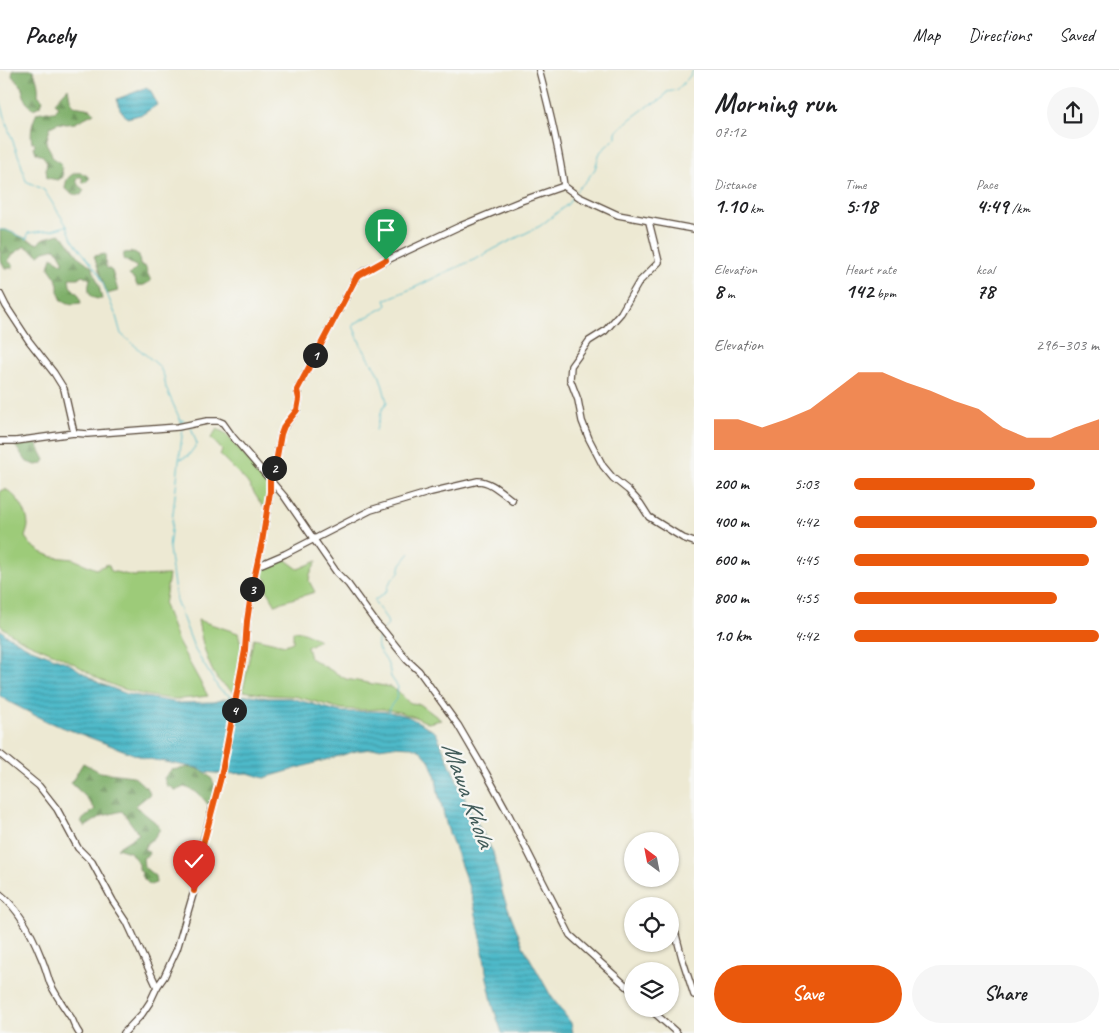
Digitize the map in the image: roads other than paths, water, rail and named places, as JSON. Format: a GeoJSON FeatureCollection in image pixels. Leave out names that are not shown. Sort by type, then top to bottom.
{"type":"FeatureCollection","features":[{"type":"Feature","properties":{"kind":"street"},"geometry":{"type":"LineString","coordinates":[[539,70],[557,144],[564,186],[579,197],[618,215],[694,229]]}},
{"type":"Feature","properties":{"kind":"street"},"geometry":{"type":"LineString","coordinates":[[124,1033],[146,1008],[164,977],[177,949],[194,891],[201,848],[221,777],[245,650],[247,621],[270,492],[270,480],[284,426],[297,410],[299,399],[297,390],[357,276],[386,260],[458,227],[521,201],[564,186]]}},
{"type":"Feature","properties":{"kind":"street"},"geometry":{"type":"LineString","coordinates":[[649,222],[660,262],[639,282],[621,313],[605,331],[589,341],[571,366],[570,379],[578,400],[582,421],[603,466],[640,503],[649,517],[683,538],[694,542]]}},
{"type":"Feature","properties":{"kind":"street"},"geometry":{"type":"LineString","coordinates":[[0,294],[29,341],[54,372],[64,389],[74,433]]}},
{"type":"Feature","properties":{"kind":"street"},"geometry":{"type":"LineString","coordinates":[[0,441],[16,441],[74,433],[87,434],[178,426],[207,421],[223,423],[284,496],[337,573],[348,584],[377,624],[384,630],[407,660],[419,671],[458,725],[509,815],[570,935],[624,984]]}},
{"type":"Feature","properties":{"kind":"street"},"geometry":{"type":"LineString","coordinates":[[257,566],[286,554],[371,510],[431,492],[484,481],[512,500]]}},
{"type":"Feature","properties":{"kind":"street"},"geometry":{"type":"LineString","coordinates":[[0,754],[39,786],[57,809],[78,848],[92,862],[113,901],[127,922],[157,987]]}},
{"type":"Feature","properties":{"kind":"street"},"geometry":{"type":"LineString","coordinates":[[0,894],[10,902],[29,929],[52,986],[79,1033]]}},
{"type":"Feature","properties":{"kind":"street"},"geometry":{"type":"LineString","coordinates":[[679,947],[694,995]]}},
{"type":"Feature","properties":{"kind":"street"},"geometry":{"type":"LineString","coordinates":[[659,1017],[678,1033]]}},
{"type":"Feature","properties":{"kind":"water"},"geometry":{"type":"Polygon","coordinates":[[[146,88],[151,91],[157,105],[143,114],[127,118],[120,109],[117,99],[146,88]]]}},
{"type":"Feature","properties":{"kind":"water"},"geometry":{"type":"Polygon","coordinates":[[[0,629],[6,635],[29,648],[68,663],[99,683],[127,694],[179,703],[213,702],[251,695],[268,698],[291,698],[341,712],[389,712],[407,716],[436,733],[471,812],[493,852],[503,895],[523,946],[551,996],[571,1023],[573,1033],[502,1033],[493,1006],[472,896],[447,827],[436,778],[429,760],[421,751],[412,747],[393,746],[356,751],[264,778],[248,773],[225,774],[206,772],[197,768],[144,758],[46,721],[0,696],[0,629]]]}},
{"type":"Feature","properties":{"kind":"waterway"},"geometry":{"type":"LineString","coordinates":[[576,191],[595,169],[601,151],[616,138],[616,132],[649,105],[662,99],[667,92],[677,90],[694,70]]}},
{"type":"Feature","properties":{"kind":"waterway"},"geometry":{"type":"LineString","coordinates":[[0,82],[0,89]]}},
{"type":"Feature","properties":{"kind":"waterway"},"geometry":{"type":"LineString","coordinates":[[0,99],[26,181],[44,190],[67,226],[72,239],[99,274],[116,316],[121,334],[159,366],[164,376],[166,388],[182,424]]}},
{"type":"Feature","properties":{"kind":"waterway"},"geometry":{"type":"LineString","coordinates":[[376,430],[382,410],[387,402],[380,377],[361,345],[353,326],[354,324],[385,307],[387,305],[385,300],[478,258],[540,226],[568,204],[573,196]]}},
{"type":"Feature","properties":{"kind":"waterway"},"geometry":{"type":"LineString","coordinates":[[0,230],[6,230],[27,239],[28,233],[66,226]]}},
{"type":"Feature","properties":{"kind":"waterway"},"geometry":{"type":"LineString","coordinates":[[179,418],[187,423]]}},
{"type":"Feature","properties":{"kind":"waterway"},"geometry":{"type":"LineString","coordinates":[[183,427],[169,548],[176,600],[195,650],[219,689],[232,697]]}},
{"type":"Feature","properties":{"kind":"waterway"},"geometry":{"type":"LineString","coordinates":[[180,459],[188,456],[197,444],[191,427]]}},
{"type":"Feature","properties":{"kind":"waterway"},"geometry":{"type":"LineString","coordinates":[[384,629],[388,625],[387,622],[374,601],[386,592],[390,582],[399,572],[401,564],[410,553]]}},
{"type":"Feature","properties":{"kind":"waterway"},"geometry":{"type":"LineString","coordinates":[[382,632],[378,647],[389,666],[391,677],[398,687],[396,699],[389,708],[389,713]]}},
{"type":"Feature","properties":{"kind":"water label","name":"Mawa Khola"},"geometry":{"type":"Point","coordinates":[469,794]}}]}
